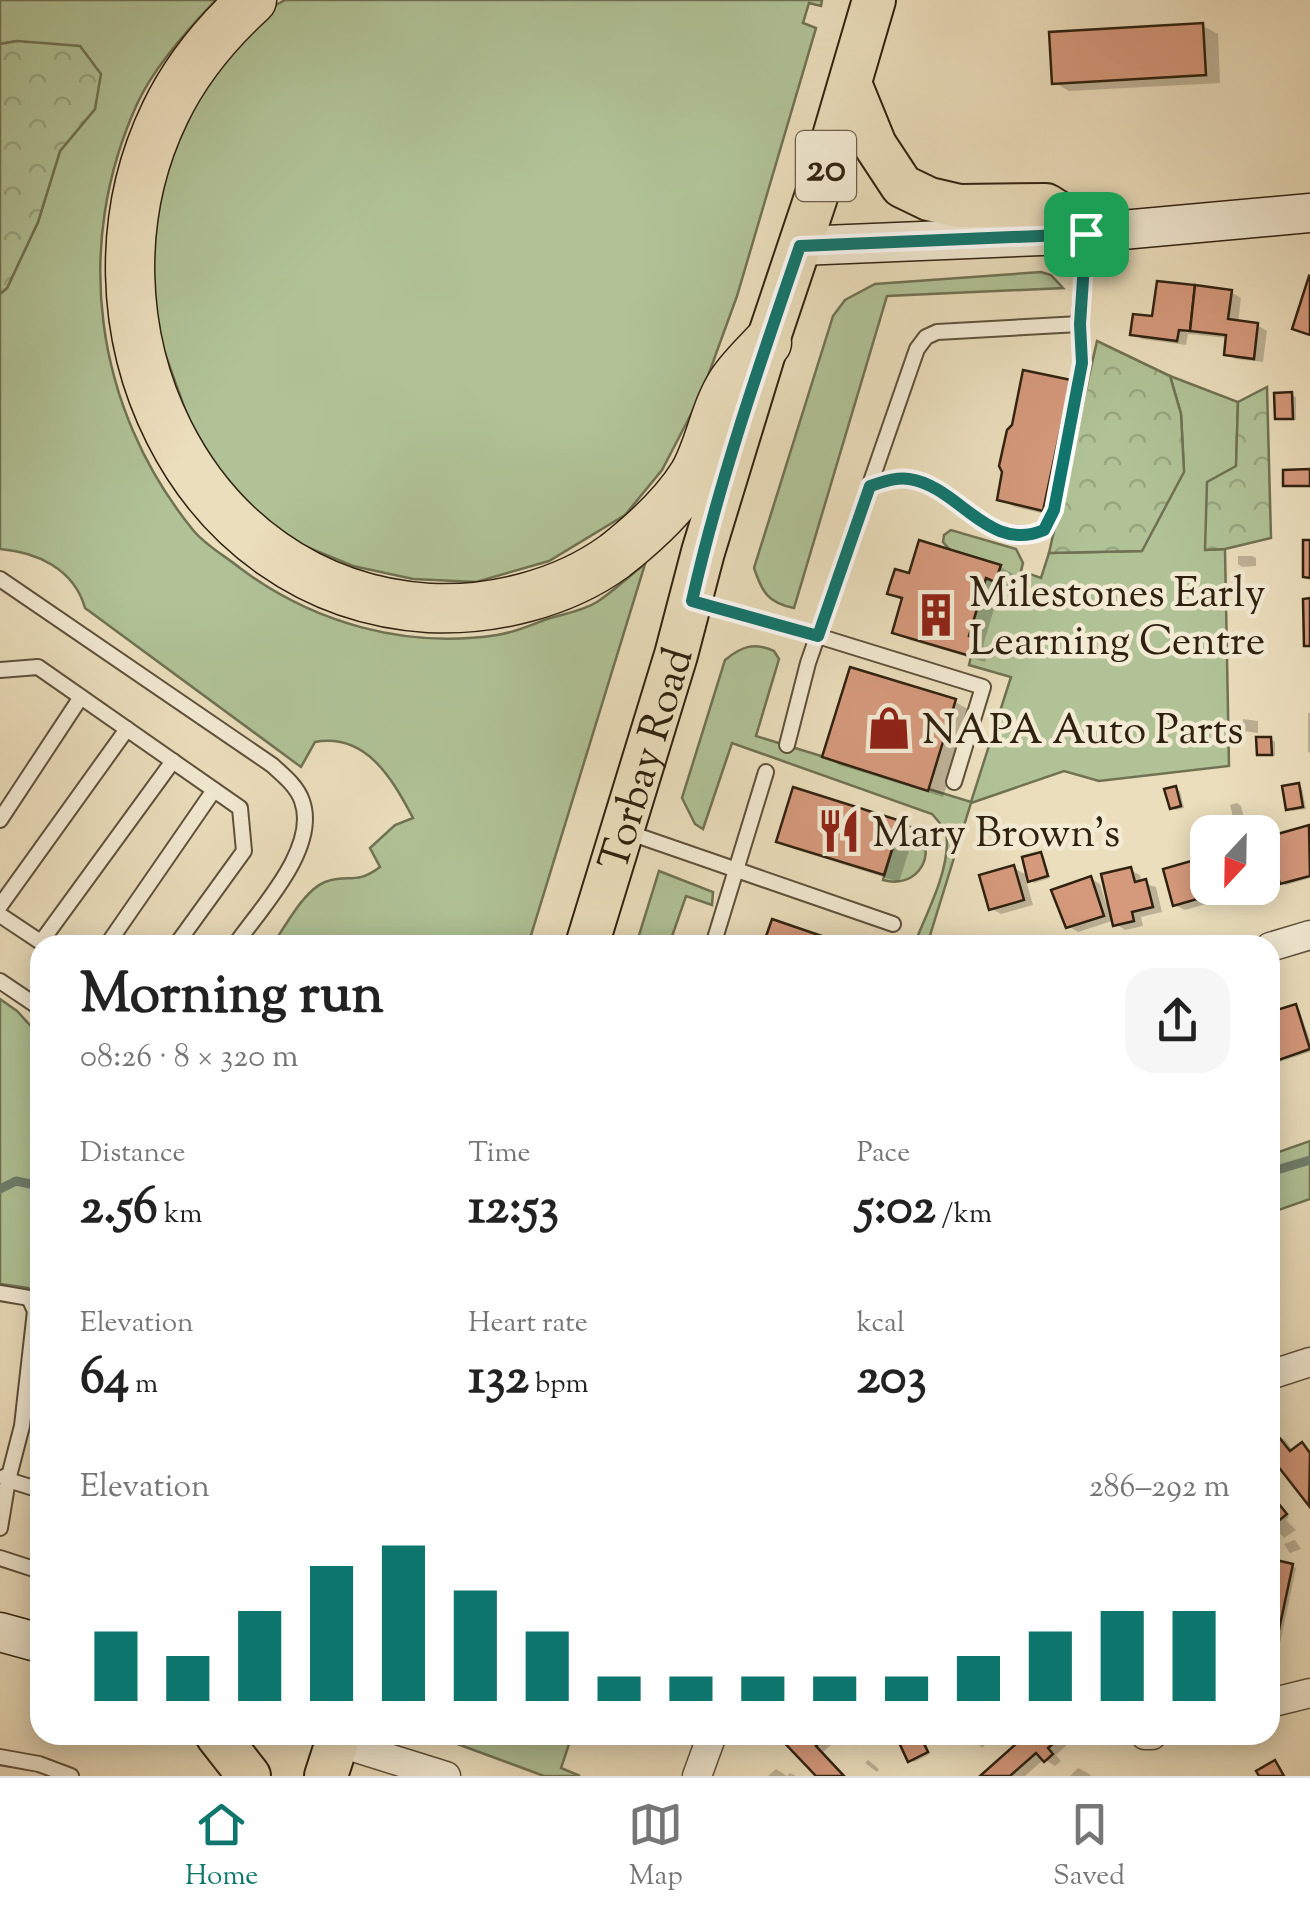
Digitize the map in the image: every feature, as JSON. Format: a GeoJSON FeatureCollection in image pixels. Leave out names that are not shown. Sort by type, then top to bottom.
{"type":"FeatureCollection","features":[{"type":"Feature","properties":{"kind":"highway"},"geometry":{"type":"LineString","coordinates":[[252,0],[219,30],[164,113],[145,164],[132,225],[130,271],[142,362],[156,407],[176,450],[232,522],[268,552],[308,577],[350,595],[403,605],[479,607],[558,589],[614,556],[665,510],[694,474],[731,384],[766,343]]}},
{"type":"Feature","properties":{"kind":"main road","name":"Torbay Road"},"geometry":{"type":"LineString","coordinates":[[590,935],[766,343],[800,246],[874,0]]}},
{"type":"Feature","properties":{"kind":"main road"},"geometry":{"type":"LineString","coordinates":[[850,86],[874,145],[902,186],[928,199],[959,206],[1046,205],[1059,212],[1077,234]]}},
{"type":"Feature","properties":{"kind":"main road"},"geometry":{"type":"LineString","coordinates":[[226,1745],[249,1776]]}},
{"type":"Feature","properties":{"kind":"street"},"geometry":{"type":"LineString","coordinates":[[800,246],[1077,234],[1310,213]]}},
{"type":"Feature","properties":{"kind":"street"},"geometry":{"type":"LineString","coordinates":[[1280,944],[1310,935]]}},
{"type":"Feature","properties":{"kind":"street"},"geometry":{"type":"LineString","coordinates":[[1280,1372],[1310,1362]]}},
{"type":"Feature","properties":{"kind":"street"},"geometry":{"type":"LineString","coordinates":[[0,1632],[30,1640]]}},
{"type":"Feature","properties":{"kind":"street"},"geometry":{"type":"LineString","coordinates":[[1280,1700],[1310,1693]]}},
{"type":"Feature","properties":{"kind":"street"},"geometry":{"type":"LineString","coordinates":[[332,1745],[446,1776]]}},
{"type":"Feature","properties":{"kind":"street"},"geometry":{"type":"LineString","coordinates":[[697,1776],[708,1745]]}},
{"type":"Feature","properties":{"kind":"lane"},"geometry":{"type":"LineString","coordinates":[[870,486],[910,479],[935,488],[976,521],[1002,531],[1030,536],[1044,530],[1054,510],[1082,363],[1077,234]]}},
{"type":"Feature","properties":{"kind":"lane"},"geometry":{"type":"LineString","coordinates":[[787,745],[818,636],[917,349],[926,337],[937,332],[1080,324]]}},
{"type":"Feature","properties":{"kind":"lane"},"geometry":{"type":"LineString","coordinates":[[1,584],[272,765],[296,790],[302,801],[306,831],[295,859],[242,935]]}},
{"type":"Feature","properties":{"kind":"lane"},"geometry":{"type":"LineString","coordinates":[[692,601],[984,687],[954,782]]}},
{"type":"Feature","properties":{"kind":"lane"},"geometry":{"type":"LineString","coordinates":[[0,670],[38,667],[240,808],[244,851],[183,935]]}},
{"type":"Feature","properties":{"kind":"lane"},"geometry":{"type":"LineString","coordinates":[[0,820],[81,697]]}},
{"type":"Feature","properties":{"kind":"lane"},"geometry":{"type":"LineString","coordinates":[[0,906],[127,729]]}},
{"type":"Feature","properties":{"kind":"lane"},"geometry":{"type":"LineString","coordinates":[[49,935],[173,762]]}},
{"type":"Feature","properties":{"kind":"lane"},"geometry":{"type":"LineString","coordinates":[[715,935],[766,772]]}},
{"type":"Feature","properties":{"kind":"lane"},"geometry":{"type":"LineString","coordinates":[[114,935],[214,790]]}},
{"type":"Feature","properties":{"kind":"lane"},"geometry":{"type":"LineString","coordinates":[[621,830],[893,924]]}},
{"type":"Feature","properties":{"kind":"lane"},"geometry":{"type":"LineString","coordinates":[[0,915],[30,935]]}},
{"type":"Feature","properties":{"kind":"lane"},"geometry":{"type":"LineString","coordinates":[[0,981],[30,1001]]}},
{"type":"Feature","properties":{"kind":"lane"},"geometry":{"type":"LineString","coordinates":[[0,1293],[30,1298]]}},
{"type":"Feature","properties":{"kind":"lane"},"geometry":{"type":"LineString","coordinates":[[0,1528],[4,1477],[22,1426],[30,1349]]}},
{"type":"Feature","properties":{"kind":"lane"},"geometry":{"type":"LineString","coordinates":[[4,1477],[30,1486]]}},
{"type":"Feature","properties":{"kind":"lane"},"geometry":{"type":"LineString","coordinates":[[0,1558],[30,1568]]}},
{"type":"Feature","properties":{"kind":"lane"},"geometry":{"type":"LineString","coordinates":[[0,1757],[39,1764],[71,1776]]}},
{"type":"Feature","properties":{"kind":"green space"},"geometry":{"type":"Polygon","coordinates":[[[0,0],[216,0],[163,62],[138,102],[117,156],[105,212],[100,268],[104,324],[115,379],[133,432],[160,482],[203,541],[298,604],[362,627],[429,638],[503,634],[579,610],[603,598],[645,564],[531,935],[279,935],[302,901],[317,887],[333,880],[358,878],[380,867],[370,848],[395,825],[413,818],[386,774],[363,752],[333,741],[315,742],[301,767],[85,608],[72,583],[52,565],[27,554],[0,549],[0,294],[7,288],[38,222],[60,151],[95,109],[17,41],[0,44],[0,0]]]}},
{"type":"Feature","properties":{"kind":"green space"},"geometry":{"type":"Polygon","coordinates":[[[285,0],[822,0],[821,6],[809,3],[803,23],[816,28],[737,296],[701,395],[662,470],[625,515],[549,561],[476,582],[413,579],[353,566],[297,543],[252,510],[201,454],[149,309],[156,187],[179,122],[260,14],[285,0]]]}},
{"type":"Feature","properties":{"kind":"green space"},"geometry":{"type":"Polygon","coordinates":[[[17,41],[80,46],[101,74],[95,109],[60,151],[38,222],[7,288],[0,294],[0,44],[17,41]]]}},
{"type":"Feature","properties":{"kind":"green space"},"geometry":{"type":"Polygon","coordinates":[[[1041,272],[1051,275],[1063,288],[887,296],[794,608],[772,599],[763,590],[754,568],[833,316],[845,300],[875,284],[1041,272]]]}},
{"type":"Feature","properties":{"kind":"green space"},"geometry":{"type":"Polygon","coordinates":[[[1097,341],[1170,376],[1181,414],[1184,472],[1142,551],[1049,553],[1097,341]]]}},
{"type":"Feature","properties":{"kind":"green space"},"geometry":{"type":"Polygon","coordinates":[[[1170,376],[1238,402],[1236,467],[1206,550],[1225,549],[1229,766],[1099,781],[1064,771],[971,803],[930,935],[918,935],[940,881],[947,842],[944,830],[932,814],[732,743],[703,829],[695,824],[682,798],[725,660],[754,646],[774,651],[779,659],[756,736],[971,802],[1011,677],[969,665],[975,639],[969,636],[986,578],[995,581],[1001,565],[950,550],[943,542],[944,535],[951,530],[1016,549],[1023,563],[1021,571],[1041,578],[1049,553],[1141,551],[1184,471],[1181,414],[1170,376]]]}},
{"type":"Feature","properties":{"kind":"green space"},"geometry":{"type":"Polygon","coordinates":[[[1267,387],[1271,538],[1205,550],[1207,482],[1236,466],[1238,402],[1267,387]]]}},
{"type":"Feature","properties":{"kind":"green space"},"geometry":{"type":"Polygon","coordinates":[[[901,821],[921,834],[926,854],[912,877],[894,882],[883,880],[901,821]]]}},
{"type":"Feature","properties":{"kind":"green space"},"geometry":{"type":"Polygon","coordinates":[[[659,871],[713,892],[712,905],[686,896],[672,935],[639,935],[659,871]]]}},
{"type":"Feature","properties":{"kind":"green space"},"geometry":{"type":"Polygon","coordinates":[[[0,999],[30,1025],[30,1289],[0,1284],[0,999]]]}},
{"type":"Feature","properties":{"kind":"green space"},"geometry":{"type":"Polygon","coordinates":[[[1310,1141],[1310,1199],[1280,1210],[1280,1152],[1310,1141]]]}},
{"type":"Feature","properties":{"kind":"green space"},"geometry":{"type":"Polygon","coordinates":[[[460,1745],[569,1745],[561,1768],[580,1776],[544,1776],[460,1745]]]}},
{"type":"Feature","properties":{"kind":"building"},"geometry":{"type":"Polygon","coordinates":[[[1203,23],[1206,75],[1052,84],[1049,32],[1203,23]]]}},
{"type":"Feature","properties":{"kind":"building"},"geometry":{"type":"Polygon","coordinates":[[[1310,277],[1310,335],[1292,329],[1310,277]]]}},
{"type":"Feature","properties":{"kind":"building"},"geometry":{"type":"Polygon","coordinates":[[[1157,281],[1195,285],[1190,331],[1179,330],[1177,341],[1130,335],[1133,314],[1152,316],[1157,281]]]}},
{"type":"Feature","properties":{"kind":"building"},"geometry":{"type":"Polygon","coordinates":[[[1195,285],[1232,290],[1228,319],[1258,323],[1254,359],[1224,355],[1226,335],[1190,331],[1195,285]]]}},
{"type":"Feature","properties":{"kind":"building"},"geometry":{"type":"Polygon","coordinates":[[[1023,370],[1071,380],[1043,511],[997,500],[1002,472],[999,466],[1023,370]]]}},
{"type":"Feature","properties":{"kind":"building"},"geometry":{"type":"Polygon","coordinates":[[[1292,392],[1293,419],[1275,419],[1274,393],[1292,392]]]}},
{"type":"Feature","properties":{"kind":"building"},"geometry":{"type":"Polygon","coordinates":[[[1310,469],[1310,486],[1283,486],[1283,470],[1310,469]]]}},
{"type":"Feature","properties":{"kind":"building","name":"Milestones Early Learning Centre"},"geometry":{"type":"Polygon","coordinates":[[[919,540],[1001,565],[995,582],[986,578],[969,636],[975,638],[970,656],[892,633],[902,598],[887,594],[895,569],[909,573],[919,540]]]}},
{"type":"Feature","properties":{"kind":"building"},"geometry":{"type":"Polygon","coordinates":[[[1303,540],[1310,540],[1310,578],[1303,577],[1303,540]]]}},
{"type":"Feature","properties":{"kind":"building"},"geometry":{"type":"Polygon","coordinates":[[[1310,598],[1310,646],[1304,646],[1303,599],[1310,598]]]}},
{"type":"Feature","properties":{"kind":"building","name":"NAPA Auto Parts"},"geometry":{"type":"Polygon","coordinates":[[[850,667],[956,699],[928,791],[822,757],[850,667]]]}},
{"type":"Feature","properties":{"kind":"building"},"geometry":{"type":"Polygon","coordinates":[[[1256,737],[1271,737],[1272,755],[1257,755],[1256,737]]]}},
{"type":"Feature","properties":{"kind":"building"},"geometry":{"type":"Polygon","coordinates":[[[1299,783],[1303,807],[1286,810],[1282,786],[1299,783]]]}},
{"type":"Feature","properties":{"kind":"building"},"geometry":{"type":"Polygon","coordinates":[[[1176,786],[1181,806],[1170,809],[1164,789],[1176,786]]]}},
{"type":"Feature","properties":{"kind":"building","name":"Mary Brown's"},"geometry":{"type":"Polygon","coordinates":[[[793,787],[901,821],[884,875],[776,842],[793,787]]]}},
{"type":"Feature","properties":{"kind":"building"},"geometry":{"type":"Polygon","coordinates":[[[1309,825],[1310,876],[1280,884],[1280,833],[1309,825]]]}},
{"type":"Feature","properties":{"kind":"building"},"geometry":{"type":"Polygon","coordinates":[[[1041,852],[1048,876],[1028,882],[1022,857],[1041,852]]]}},
{"type":"Feature","properties":{"kind":"building"},"geometry":{"type":"Polygon","coordinates":[[[1190,861],[1190,901],[1173,906],[1163,869],[1190,861]]]}},
{"type":"Feature","properties":{"kind":"building"},"geometry":{"type":"Polygon","coordinates":[[[1014,865],[1024,900],[989,910],[979,875],[1014,865]]]}},
{"type":"Feature","properties":{"kind":"building"},"geometry":{"type":"Polygon","coordinates":[[[1131,867],[1135,882],[1146,879],[1153,907],[1132,912],[1134,921],[1113,926],[1101,874],[1131,867]]]}},
{"type":"Feature","properties":{"kind":"building"},"geometry":{"type":"Polygon","coordinates":[[[1091,876],[1104,916],[1066,928],[1051,890],[1091,876]]]}},
{"type":"Feature","properties":{"kind":"building"},"geometry":{"type":"Polygon","coordinates":[[[772,919],[819,935],[766,935],[772,919]]]}},
{"type":"Feature","properties":{"kind":"building"},"geometry":{"type":"Polygon","coordinates":[[[1296,1004],[1310,1049],[1280,1060],[1280,1009],[1296,1004]]]}},
{"type":"Feature","properties":{"kind":"building"},"geometry":{"type":"Polygon","coordinates":[[[1280,1438],[1290,1451],[1302,1442],[1310,1453],[1309,1506],[1280,1469],[1280,1438]]]}},
{"type":"Feature","properties":{"kind":"building"},"geometry":{"type":"Polygon","coordinates":[[[1280,1561],[1293,1564],[1280,1625],[1280,1561]]]}},
{"type":"Feature","properties":{"kind":"building"},"geometry":{"type":"Polygon","coordinates":[[[787,1745],[817,1745],[844,1776],[816,1776],[787,1745]]]}},
{"type":"Feature","properties":{"kind":"building"},"geometry":{"type":"Polygon","coordinates":[[[900,1745],[925,1745],[928,1752],[908,1762],[900,1745]]]}},
{"type":"Feature","properties":{"kind":"building"},"geometry":{"type":"Polygon","coordinates":[[[1015,1745],[1052,1745],[1048,1748],[1053,1754],[1044,1762],[1036,1753],[1010,1776],[980,1776],[1015,1745]]]}},
{"type":"Feature","properties":{"kind":"building"},"geometry":{"type":"Polygon","coordinates":[[[1275,1760],[1284,1776],[1259,1776],[1256,1771],[1275,1760]]]}},
{"type":"Feature","properties":{"kind":"waterway"},"geometry":{"type":"LineString","coordinates":[[1280,1169],[1310,1160]]}},
{"type":"Feature","properties":{"kind":"waterway"},"geometry":{"type":"LineString","coordinates":[[0,1189],[16,1181],[30,1184]]}},
{"type":"Feature","properties":{"kind":"place","name":"Milestones Early Learning Centre"},"geometry":{"type":"Point","coordinates":[936,615]}},
{"type":"Feature","properties":{"kind":"place","name":"NAPA Auto Parts"},"geometry":{"type":"Point","coordinates":[889,728]}},
{"type":"Feature","properties":{"kind":"place","name":"Mary Brown's"},"geometry":{"type":"Point","coordinates":[839,831]}},
{"type":"Feature","properties":{"kind":"route"},"geometry":{"type":"LineString","coordinates":[[1086,234],[1080,324],[1082,363],[1054,510],[1044,530],[1030,536],[1002,531],[976,521],[935,488],[910,479],[887,480],[870,486],[818,636],[692,601],[766,343],[800,246],[1086,234]]}}]}
